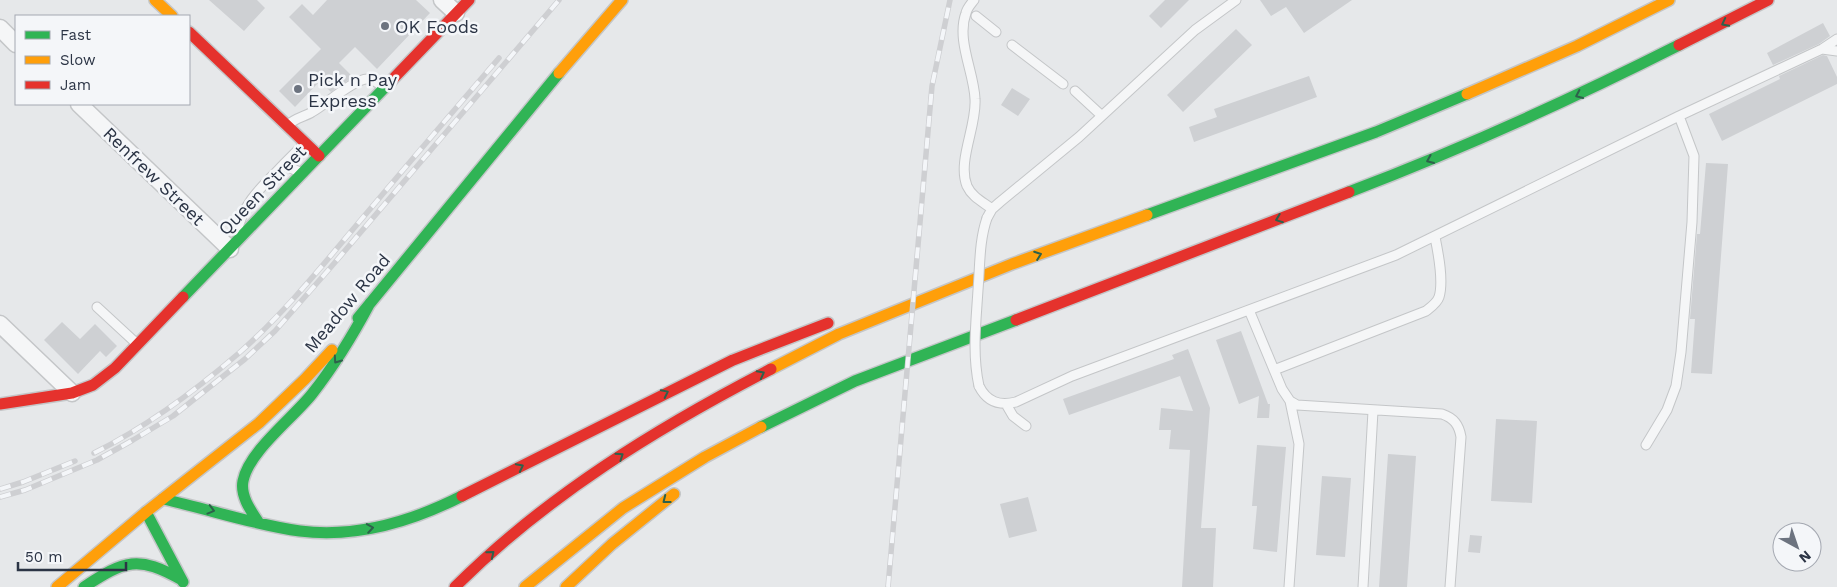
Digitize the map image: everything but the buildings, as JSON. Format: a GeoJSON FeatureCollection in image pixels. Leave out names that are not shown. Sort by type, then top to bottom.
{"type":"FeatureCollection","features":[{"type":"Feature","properties":{"kind":"main road"},"geometry":{"type":"LineString","coordinates":[[155,0],[171,15]]}},
{"type":"Feature","properties":{"kind":"main road","name":"Queen Street"},"geometry":{"type":"LineString","coordinates":[[0,404],[72,393],[93,385],[115,368],[302,174],[313,148],[376,86],[469,0]]}},
{"type":"Feature","properties":{"kind":"main road","name":"Meadow Road"},"geometry":{"type":"LineString","coordinates":[[57,587],[146,512],[260,423],[305,379],[584,43],[622,0]]}},
{"type":"Feature","properties":{"kind":"main road"},"geometry":{"type":"LineString","coordinates":[[455,587],[478,564],[561,496],[656,432],[839,334],[1012,264],[1376,132],[1577,46],[1670,0]]}},
{"type":"Feature","properties":{"kind":"main road"},"geometry":{"type":"LineString","coordinates":[[525,587],[623,508],[704,457],[778,417],[855,380],[1020,319],[1417,166],[1514,125],[1600,85],[1768,0]]}},
{"type":"Feature","properties":{"kind":"main road"},"geometry":{"type":"LineString","coordinates":[[190,33],[287,126],[313,148]]}},
{"type":"Feature","properties":{"kind":"main road"},"geometry":{"type":"LineString","coordinates":[[872,308],[1012,264]]}},
{"type":"Feature","properties":{"kind":"main road"},"geometry":{"type":"LineString","coordinates":[[259,523],[244,497],[243,482],[248,467],[259,451],[310,396],[335,364],[353,336],[370,303]]}},
{"type":"Feature","properties":{"kind":"main road"},"geometry":{"type":"LineString","coordinates":[[736,454],[768,434],[863,385],[1020,319]]}},
{"type":"Feature","properties":{"kind":"main road"},"geometry":{"type":"LineString","coordinates":[[163,499],[198,506],[259,523],[308,532],[347,532],[383,526],[434,510],[733,360],[835,321]]}},
{"type":"Feature","properties":{"kind":"main road"},"geometry":{"type":"LineString","coordinates":[[566,587],[612,544],[681,490]]}},
{"type":"Feature","properties":{"kind":"main road"},"geometry":{"type":"LineString","coordinates":[[146,512],[184,584]]}},
{"type":"Feature","properties":{"kind":"main road"},"geometry":{"type":"LineString","coordinates":[[84,587],[114,569],[131,563],[146,563],[164,569],[184,584]]}},
{"type":"Feature","properties":{"kind":"street"},"geometry":{"type":"LineString","coordinates":[[442,0],[456,13]]}},
{"type":"Feature","properties":{"kind":"street"},"geometry":{"type":"LineString","coordinates":[[0,28],[15,43]]}},
{"type":"Feature","properties":{"kind":"street","name":"Renfrew Street"},"geometry":{"type":"LineString","coordinates":[[80,105],[233,246]]}},
{"type":"Feature","properties":{"kind":"street"},"geometry":{"type":"LineString","coordinates":[[0,324],[72,393]]}},
{"type":"Feature","properties":{"kind":"lane"},"geometry":{"type":"LineString","coordinates":[[974,0],[966,11],[963,23],[964,39],[976,100],[972,135],[964,164],[965,176],[967,185],[972,193],[992,209]]}},
{"type":"Feature","properties":{"kind":"lane"},"geometry":{"type":"LineString","coordinates":[[1236,0],[1195,30],[1078,137],[992,209],[987,218],[981,240],[974,350],[975,369],[979,386],[984,396],[991,401],[1006,404],[1016,402],[1072,376],[1396,255],[1679,116],[1822,49],[1837,39]]}},
{"type":"Feature","properties":{"kind":"lane"},"geometry":{"type":"LineString","coordinates":[[976,16],[996,32]]}},
{"type":"Feature","properties":{"kind":"lane"},"geometry":{"type":"LineString","coordinates":[[1012,45],[1063,84]]}},
{"type":"Feature","properties":{"kind":"lane"},"geometry":{"type":"LineString","coordinates":[[1822,49],[1837,51]]}},
{"type":"Feature","properties":{"kind":"lane"},"geometry":{"type":"LineString","coordinates":[[287,126],[358,82],[365,79],[376,86]]}},
{"type":"Feature","properties":{"kind":"lane"},"geometry":{"type":"LineString","coordinates":[[1075,91],[1101,116]]}},
{"type":"Feature","properties":{"kind":"lane"},"geometry":{"type":"LineString","coordinates":[[1646,445],[1667,410],[1676,386],[1681,352],[1692,222],[1694,156],[1679,116]]}},
{"type":"Feature","properties":{"kind":"lane"},"geometry":{"type":"LineString","coordinates":[[233,246],[239,225],[252,197],[283,165],[313,148]]}},
{"type":"Feature","properties":{"kind":"lane"},"geometry":{"type":"LineString","coordinates":[[283,165],[302,174]]}},
{"type":"Feature","properties":{"kind":"lane"},"geometry":{"type":"LineString","coordinates":[[1274,370],[1426,311],[1434,305],[1439,297],[1440,289],[1440,264],[1435,237]]}},
{"type":"Feature","properties":{"kind":"lane"},"geometry":{"type":"LineString","coordinates":[[97,307],[138,345]]}},
{"type":"Feature","properties":{"kind":"lane"},"geometry":{"type":"LineString","coordinates":[[1249,310],[1282,388],[1290,401],[1298,444],[1289,587]]}},
{"type":"Feature","properties":{"kind":"lane"},"geometry":{"type":"LineString","coordinates":[[1290,401],[1297,405],[1305,406],[1450,416],[1460,428],[1461,437],[1450,587]]}},
{"type":"Feature","properties":{"kind":"lane"},"geometry":{"type":"LineString","coordinates":[[1006,404],[1013,416],[1026,426]]}},
{"type":"Feature","properties":{"kind":"lane"},"geometry":{"type":"LineString","coordinates":[[1363,587],[1373,410]]}},
{"type":"Feature","properties":{"kind":"railway"},"geometry":{"type":"LineString","coordinates":[[0,497],[25,490],[97,460],[133,440],[173,416],[245,359],[275,331],[331,267],[559,0]]}},
{"type":"Feature","properties":{"kind":"railway"},"geometry":{"type":"LineString","coordinates":[[888,587],[932,86],[950,0]]}},
{"type":"Feature","properties":{"kind":"railway"},"geometry":{"type":"LineString","coordinates":[[94,453],[170,408],[239,353],[257,336],[308,283],[499,58]]}},
{"type":"Feature","properties":{"kind":"railway"},"geometry":{"type":"LineString","coordinates":[[0,489],[75,461]]}},
{"type":"Feature","properties":{"kind":"traffic: fast"},"geometry":{"type":"LineString","coordinates":[[1349,192],[1516,123],[1679,45]]}},
{"type":"Feature","properties":{"kind":"traffic: fast"},"geometry":{"type":"LineString","coordinates":[[358,318],[559,73]]}},
{"type":"Feature","properties":{"kind":"traffic: fast"},"geometry":{"type":"LineString","coordinates":[[183,297],[391,81]]}},
{"type":"Feature","properties":{"kind":"traffic: fast"},"geometry":{"type":"LineString","coordinates":[[1147,215],[1376,132],[1467,94]]}},
{"type":"Feature","properties":{"kind":"traffic: fast"},"geometry":{"type":"LineString","coordinates":[[259,523],[243,492],[243,481],[247,470],[262,447],[312,394],[343,350],[370,303]]}},
{"type":"Feature","properties":{"kind":"traffic: fast"},"geometry":{"type":"LineString","coordinates":[[761,427],[855,381],[1016,320]]}},
{"type":"Feature","properties":{"kind":"traffic: fast"},"geometry":{"type":"LineString","coordinates":[[163,499],[266,525],[321,533],[363,530],[384,526],[424,513],[462,496]]}},
{"type":"Feature","properties":{"kind":"traffic: fast"},"geometry":{"type":"LineString","coordinates":[[146,512],[183,582]]}},
{"type":"Feature","properties":{"kind":"traffic: fast"},"geometry":{"type":"LineString","coordinates":[[84,587],[110,571],[132,564],[154,567],[182,580]]}},
{"type":"Feature","properties":{"kind":"traffic: slow"},"geometry":{"type":"LineString","coordinates":[[155,0],[171,15]]}},
{"type":"Feature","properties":{"kind":"traffic: slow"},"geometry":{"type":"LineString","coordinates":[[559,73],[622,0]]}},
{"type":"Feature","properties":{"kind":"traffic: slow"},"geometry":{"type":"LineString","coordinates":[[1467,94],[1577,46],[1669,0]]}},
{"type":"Feature","properties":{"kind":"traffic: slow"},"geometry":{"type":"LineString","coordinates":[[771,369],[839,334],[1012,264],[1147,215]]}},
{"type":"Feature","properties":{"kind":"traffic: slow"},"geometry":{"type":"LineString","coordinates":[[57,587],[146,512],[259,423],[332,350]]}},
{"type":"Feature","properties":{"kind":"traffic: slow"},"geometry":{"type":"LineString","coordinates":[[525,587],[623,508],[705,457],[761,427]]}},
{"type":"Feature","properties":{"kind":"traffic: slow"},"geometry":{"type":"LineString","coordinates":[[566,587],[612,544],[674,494]]}},
{"type":"Feature","properties":{"kind":"traffic: jam"},"geometry":{"type":"LineString","coordinates":[[391,81],[469,0]]}},
{"type":"Feature","properties":{"kind":"traffic: jam"},"geometry":{"type":"LineString","coordinates":[[1679,45],[1768,0]]}},
{"type":"Feature","properties":{"kind":"traffic: jam"},"geometry":{"type":"LineString","coordinates":[[190,33],[319,156]]}},
{"type":"Feature","properties":{"kind":"traffic: jam"},"geometry":{"type":"LineString","coordinates":[[1016,320],[1349,192]]}},
{"type":"Feature","properties":{"kind":"traffic: jam"},"geometry":{"type":"LineString","coordinates":[[0,404],[72,393],[93,385],[115,368],[183,297]]}},
{"type":"Feature","properties":{"kind":"traffic: jam"},"geometry":{"type":"LineString","coordinates":[[462,496],[733,360],[828,323]]}},
{"type":"Feature","properties":{"kind":"traffic: jam"},"geometry":{"type":"LineString","coordinates":[[455,587],[527,523],[604,466],[686,415],[771,369]]}},
{"type":"Feature","properties":{"kind":"place","name":"OK Foods"},"geometry":{"type":"Point","coordinates":[385,26]}},
{"type":"Feature","properties":{"kind":"place","name":"Pick n Pay Express"},"geometry":{"type":"Point","coordinates":[298,89]}}]}
